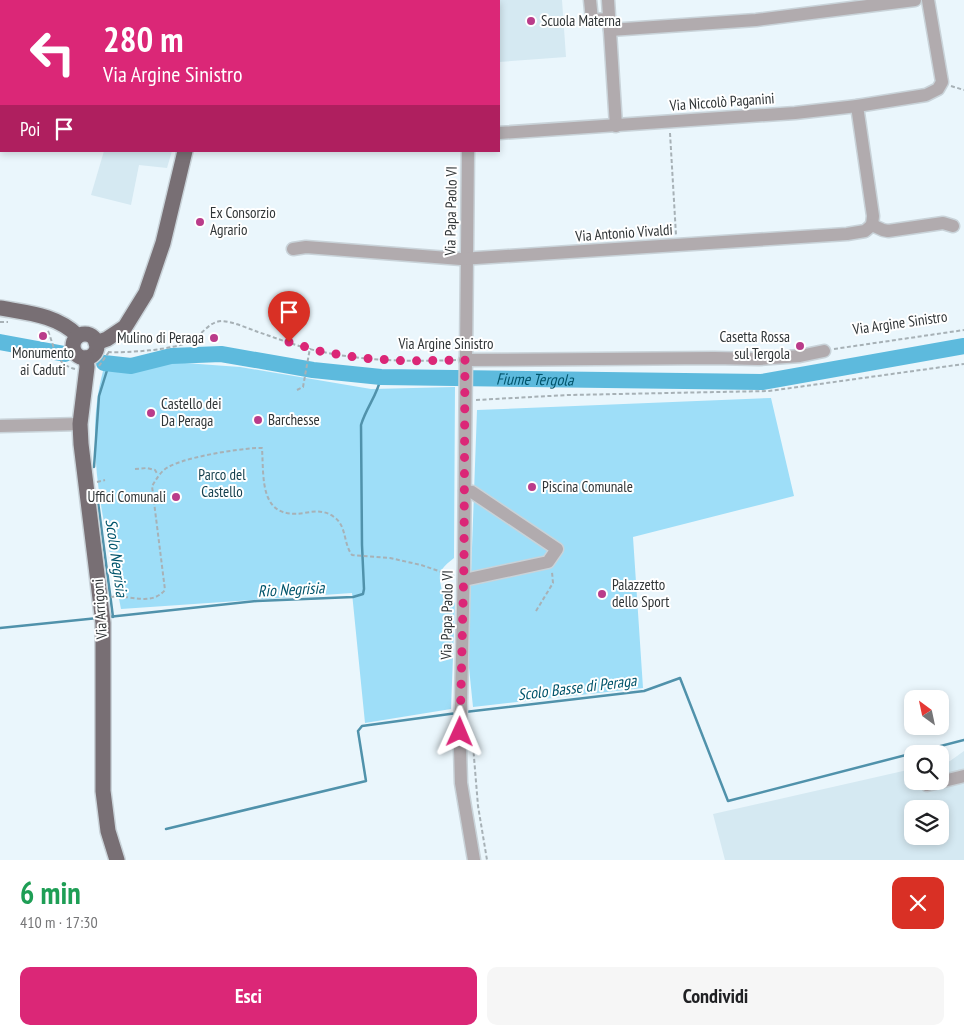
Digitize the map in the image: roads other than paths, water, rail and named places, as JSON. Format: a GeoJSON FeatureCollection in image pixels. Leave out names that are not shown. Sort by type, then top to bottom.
{"type":"FeatureCollection","features":[{"type":"Feature","properties":{"kind":"main road"},"geometry":{"type":"LineString","coordinates":[[96,343],[107,339],[125,327],[146,293],[163,243],[185,152]]}},
{"type":"Feature","properties":{"kind":"main road"},"geometry":{"type":"LineString","coordinates":[[0,308],[49,318],[66,326],[78,336],[89,335],[96,343],[96,351],[91,356],[93,362]]}},
{"type":"Feature","properties":{"kind":"main road"},"geometry":{"type":"LineString","coordinates":[[78,336],[74,342],[73,350],[78,356],[93,362]]}},
{"type":"Feature","properties":{"kind":"main road","name":"Via Arrigoni"},"geometry":{"type":"LineString","coordinates":[[93,362],[88,367],[80,424],[84,475],[102,617],[102,791],[108,832],[117,860]]}},
{"type":"Feature","properties":{"kind":"street"},"geometry":{"type":"LineString","coordinates":[[590,0],[592,20],[610,24],[756,20],[915,0]]}},
{"type":"Feature","properties":{"kind":"street"},"geometry":{"type":"LineString","coordinates":[[608,0],[616,126]]}},
{"type":"Feature","properties":{"kind":"street","name":"Via Niccolò Paganini"},"geometry":{"type":"LineString","coordinates":[[500,133],[795,113],[857,106],[926,95],[938,89],[942,82],[928,0]]}},
{"type":"Feature","properties":{"kind":"street"},"geometry":{"type":"LineString","coordinates":[[857,106],[873,216],[872,225]]}},
{"type":"Feature","properties":{"kind":"street","name":"Via Papa Paolo VI"},"geometry":{"type":"LineString","coordinates":[[468,152],[465,365],[470,397],[465,491],[464,716],[461,783],[474,860]]}},
{"type":"Feature","properties":{"kind":"street","name":"Via Antonio Vivaldi"},"geometry":{"type":"LineString","coordinates":[[294,249],[306,247],[466,259],[847,234],[865,231],[872,225],[883,230],[942,223],[953,226]]}},
{"type":"Feature","properties":{"kind":"street","name":"Via Argine Sinistro"},"geometry":{"type":"LineString","coordinates":[[465,365],[714,358],[759,359],[800,356],[824,351]]}},
{"type":"Feature","properties":{"kind":"street"},"geometry":{"type":"LineString","coordinates":[[0,426],[80,424]]}},
{"type":"Feature","properties":{"kind":"street"},"geometry":{"type":"LineString","coordinates":[[464,580],[548,562],[557,549],[472,492],[465,491]]}},
{"type":"Feature","properties":{"kind":"street"},"geometry":{"type":"LineString","coordinates":[[949,780],[964,776]]}},
{"type":"Feature","properties":{"kind":"waterway","name":"Fiume Tergola"},"geometry":{"type":"LineString","coordinates":[[0,342],[65,354]]}},
{"type":"Feature","properties":{"kind":"waterway","name":"Fiume Tergola"},"geometry":{"type":"LineString","coordinates":[[104,363],[131,366],[171,356],[221,354],[313,370],[381,377],[762,382],[964,346]]}},
{"type":"Feature","properties":{"kind":"waterway","name":"Scolo Negrisia"},"geometry":{"type":"LineString","coordinates":[[94,467],[99,396],[109,364]]}},
{"type":"Feature","properties":{"kind":"waterway","name":"Rio Negrisia"},"geometry":{"type":"LineString","coordinates":[[108,617],[257,601],[353,597],[363,594],[361,425],[381,377]]}},
{"type":"Feature","properties":{"kind":"waterway","name":"Scolo Negrisia"},"geometry":{"type":"LineString","coordinates":[[98,502],[113,617]]}},
{"type":"Feature","properties":{"kind":"waterway","name":"Rio Negrisia"},"geometry":{"type":"LineString","coordinates":[[0,628],[98,618]]}},
{"type":"Feature","properties":{"kind":"waterway","name":"Scolo Basse di Peraga"},"geometry":{"type":"LineString","coordinates":[[465,712],[644,691],[680,678],[728,801],[964,740]]}},
{"type":"Feature","properties":{"kind":"waterway","name":"Scolo Basse di Peraga"},"geometry":{"type":"LineString","coordinates":[[166,829],[366,781],[358,731],[362,726],[457,713]]}},
{"type":"Feature","properties":{"kind":"place","name":"Scuola Materna"},"geometry":{"type":"Point","coordinates":[531,21]}},
{"type":"Feature","properties":{"kind":"place","name":"Ex Consorzio Agrario"},"geometry":{"type":"Point","coordinates":[200,222]}},
{"type":"Feature","properties":{"kind":"place","name":"Monumento ai Caduti"},"geometry":{"type":"Point","coordinates":[43,336]}},
{"type":"Feature","properties":{"kind":"place","name":"Mulino di Peraga"},"geometry":{"type":"Point","coordinates":[214,338]}},
{"type":"Feature","properties":{"kind":"place","name":"Casetta Rossa sul Tergola"},"geometry":{"type":"Point","coordinates":[800,346]}},
{"type":"Feature","properties":{"kind":"place","name":"Castello dei Da Peraga"},"geometry":{"type":"Point","coordinates":[151,413]}},
{"type":"Feature","properties":{"kind":"place","name":"Barchesse"},"geometry":{"type":"Point","coordinates":[258,420]}},
{"type":"Feature","properties":{"kind":"place","name":"Piscina Comunale"},"geometry":{"type":"Point","coordinates":[532,487]}},
{"type":"Feature","properties":{"kind":"place","name":"Uffici Comunali"},"geometry":{"type":"Point","coordinates":[176,497]}},
{"type":"Feature","properties":{"kind":"place","name":"Palazzetto dello Sport"},"geometry":{"type":"Point","coordinates":[602,594]}},
{"type":"Feature","properties":{"kind":"park label","name":"Parco del Castello"},"geometry":{"type":"Point","coordinates":[222,484]}}]}
